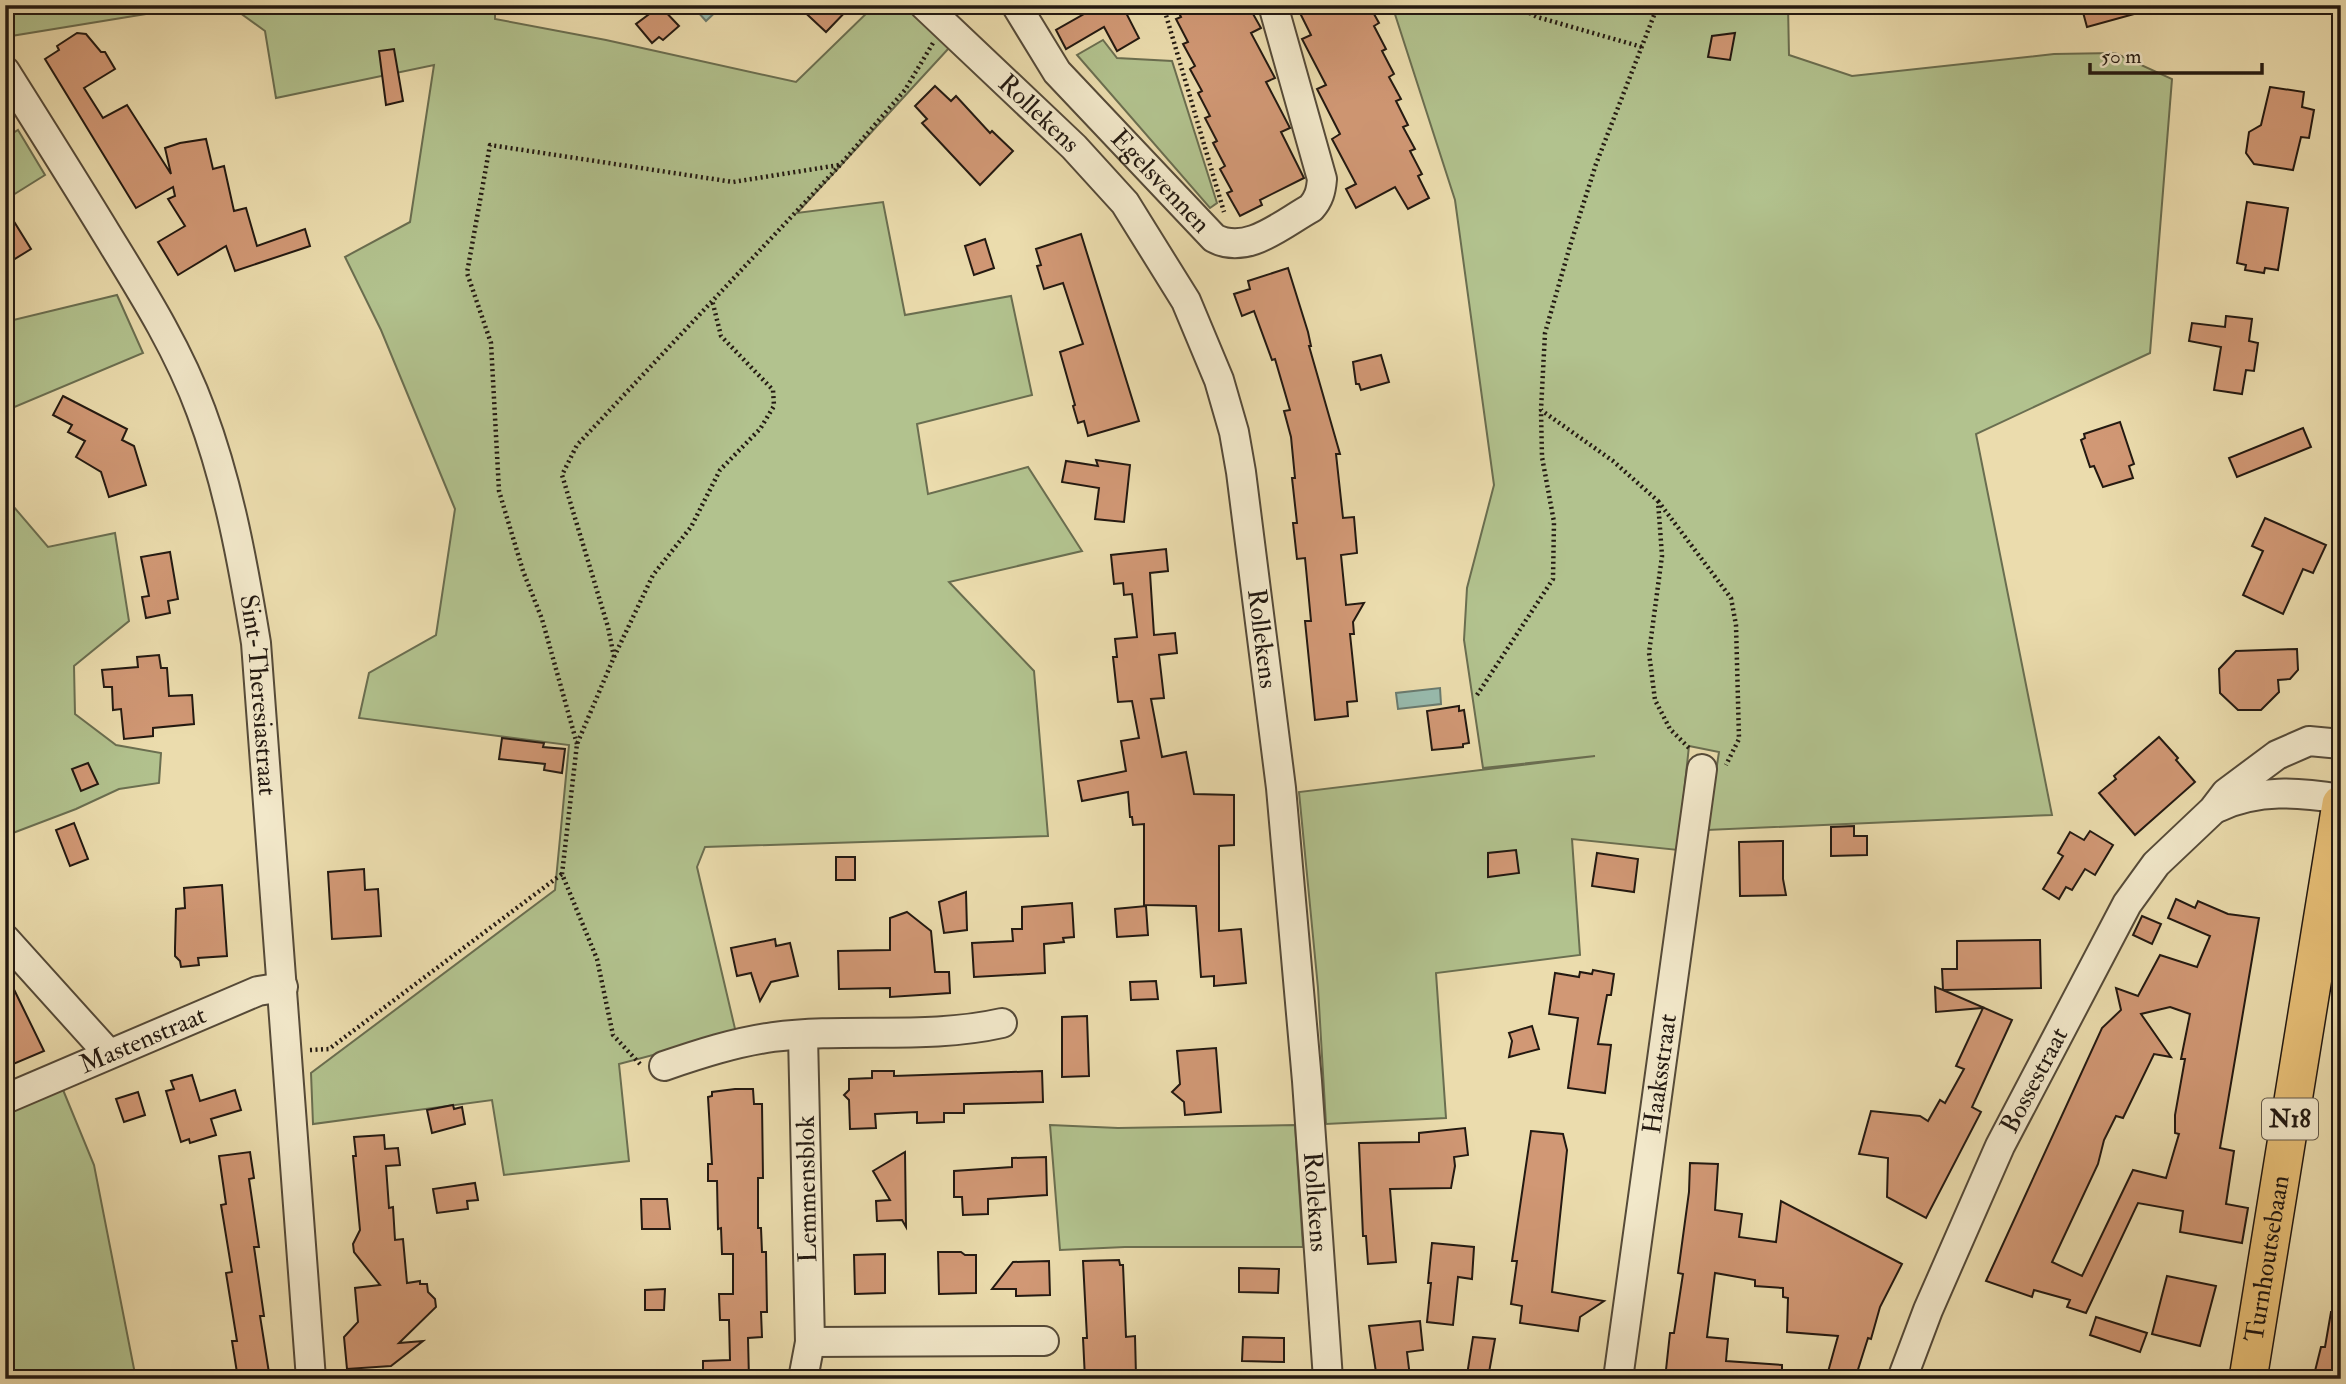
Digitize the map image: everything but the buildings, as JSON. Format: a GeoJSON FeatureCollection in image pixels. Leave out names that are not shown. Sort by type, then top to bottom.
{"type":"FeatureCollection","features":[{"type":"Feature","properties":{"kind":"main road","name":"Turnhoutsebaan"},"geometry":{"type":"LineString","coordinates":[[2248,1379],[2341,802]]}},
{"type":"Feature","properties":{"kind":"street","name":"Egelsvennen"},"geometry":{"type":"LineString","coordinates":[[1016,5],[1057,72],[1214,238],[1223,243],[1237,245],[1250,243],[1311,208],[1318,200],[1321,190],[1322,179],[1273,5]]}},
{"type":"Feature","properties":{"kind":"street","name":"Rollekens"},"geometry":{"type":"LineString","coordinates":[[934,12],[1074,147],[1125,203],[1186,301],[1219,380],[1234,432],[1280,788],[1307,1081],[1328,1379]]}},
{"type":"Feature","properties":{"kind":"street","name":"Sint-Theresiastraat"},"geometry":{"type":"LineString","coordinates":[[5,71],[169,340],[201,410],[228,493],[256,643],[311,1379]]}},
{"type":"Feature","properties":{"kind":"street","name":"Bossestraat"},"geometry":{"type":"LineString","coordinates":[[1902,1379],[1928,1310],[2000,1146],[2127,904],[2156,864],[2213,810],[2226,793],[2277,755],[2309,741],[2341,744]]}},
{"type":"Feature","properties":{"kind":"street","name":"Haaksstraat"},"geometry":{"type":"LineString","coordinates":[[1618,1379],[1702,769]]}},
{"type":"Feature","properties":{"kind":"street","name":"Bossestraat"},"geometry":{"type":"LineString","coordinates":[[2213,810],[2235,800],[2269,793],[2312,794],[2341,802]]}},
{"type":"Feature","properties":{"kind":"street"},"geometry":{"type":"LineString","coordinates":[[5,939],[108,1053]]}},
{"type":"Feature","properties":{"kind":"street","name":"Mastenstraat"},"geometry":{"type":"LineString","coordinates":[[5,1099],[258,991],[283,987]]}},
{"type":"Feature","properties":{"kind":"street"},"geometry":{"type":"LineString","coordinates":[[664,1066],[716,1049],[773,1037],[968,1030],[1002,1023]]}},
{"type":"Feature","properties":{"kind":"street","name":"Lemmensblok"},"geometry":{"type":"LineString","coordinates":[[803,1035],[810,1342],[803,1379]]}},
{"type":"Feature","properties":{"kind":"street"},"geometry":{"type":"LineString","coordinates":[[810,1342],[1044,1341]]}},
{"type":"Feature","properties":{"kind":"path"},"geometry":{"type":"LineString","coordinates":[[1163,5],[1224,210],[1223,243]]}},
{"type":"Feature","properties":{"kind":"path"},"geometry":{"type":"LineString","coordinates":[[1515,5],[1537,17],[1642,47]]}},
{"type":"Feature","properties":{"kind":"path"},"geometry":{"type":"LineString","coordinates":[[1477,695],[1553,579],[1554,522],[1542,457],[1541,410],[1545,333],[1596,164],[1658,5]]}},
{"type":"Feature","properties":{"kind":"path"},"geometry":{"type":"LineString","coordinates":[[614,657],[608,627],[562,475],[577,445],[840,165],[905,90],[934,12]]}},
{"type":"Feature","properties":{"kind":"path"},"geometry":{"type":"LineString","coordinates":[[577,744],[542,619],[523,571],[499,491],[491,343],[467,273],[489,145],[733,182],[840,165]]}},
{"type":"Feature","properties":{"kind":"path"},"geometry":{"type":"LineString","coordinates":[[664,1066],[640,1064],[613,1035],[597,959],[562,874],[577,744],[614,657],[653,575],[691,527],[720,470],[760,429],[774,406],[773,390],[721,336],[712,300]]}},
{"type":"Feature","properties":{"kind":"path"},"geometry":{"type":"LineString","coordinates":[[1541,410],[1613,461],[1658,502],[1731,598],[1736,625],[1739,739],[1725,767],[1702,769],[1688,746],[1670,729],[1655,700],[1649,653],[1662,556],[1658,502]]}},
{"type":"Feature","properties":{"kind":"path"},"geometry":{"type":"LineString","coordinates":[[288,1052],[329,1049],[562,874]]}},
{"type":"Feature","properties":{"kind":"green space"},"geometry":{"type":"Polygon","coordinates":[[[5,5],[201,5],[5,37],[5,5]]]}},
{"type":"Feature","properties":{"kind":"green space"},"geometry":{"type":"Polygon","coordinates":[[[229,5],[495,5],[495,19],[606,40],[796,82],[875,5],[906,5],[949,48],[797,213],[883,202],[905,315],[1011,296],[1032,395],[917,424],[928,494],[1028,467],[1082,551],[949,582],[1034,671],[1048,836],[705,847],[697,867],[736,1033],[619,1064],[629,1161],[504,1175],[492,1100],[313,1124],[311,1073],[555,890],[569,745],[359,718],[369,673],[436,635],[455,509],[381,330],[345,257],[410,222],[434,65],[276,98],[265,31],[229,5]]]}},
{"type":"Feature","properties":{"kind":"green space"},"geometry":{"type":"Polygon","coordinates":[[[1392,5],[1788,5],[1789,55],[1852,76],[2054,54],[2115,53],[2172,79],[2150,353],[1976,434],[2052,815],[1707,830],[1719,752],[1689,746],[1678,850],[1572,839],[1580,955],[1436,973],[1446,1118],[1326,1124],[1318,988],[1299,792],[1595,756],[1483,768],[1464,640],[1467,588],[1494,485],[1455,200],[1392,5]]]}},
{"type":"Feature","properties":{"kind":"green space"},"geometry":{"type":"Polygon","coordinates":[[[1103,40],[1117,58],[1172,61],[1217,203],[1210,208],[1077,55],[1103,40]]]}},
{"type":"Feature","properties":{"kind":"green space"},"geometry":{"type":"Polygon","coordinates":[[[18,130],[45,175],[5,200],[5,138],[18,130]]]}},
{"type":"Feature","properties":{"kind":"green space"},"geometry":{"type":"Polygon","coordinates":[[[117,295],[143,353],[5,411],[5,322],[117,295]]]}},
{"type":"Feature","properties":{"kind":"green space"},"geometry":{"type":"Polygon","coordinates":[[[13,506],[48,547],[115,533],[129,621],[74,666],[75,714],[116,745],[161,753],[159,783],[119,789],[76,809],[5,836],[5,508],[13,506]]]}},
{"type":"Feature","properties":{"kind":"green space"},"geometry":{"type":"Polygon","coordinates":[[[61,1085],[94,1165],[136,1379],[5,1379],[5,1111],[61,1085]]]}},
{"type":"Feature","properties":{"kind":"green space"},"geometry":{"type":"Polygon","coordinates":[[[1050,1125],[1118,1128],[1295,1125],[1303,1247],[1125,1247],[1060,1250],[1050,1125]]]}},
{"type":"Feature","properties":{"kind":"shaded area"},"geometry":{"type":"Polygon","coordinates":[[[703,5],[723,5],[706,21],[697,11],[703,5]]]}},
{"type":"Feature","properties":{"kind":"shaded area"},"geometry":{"type":"Polygon","coordinates":[[[1440,688],[1441,704],[1398,709],[1396,693],[1440,688]]]}}]}
